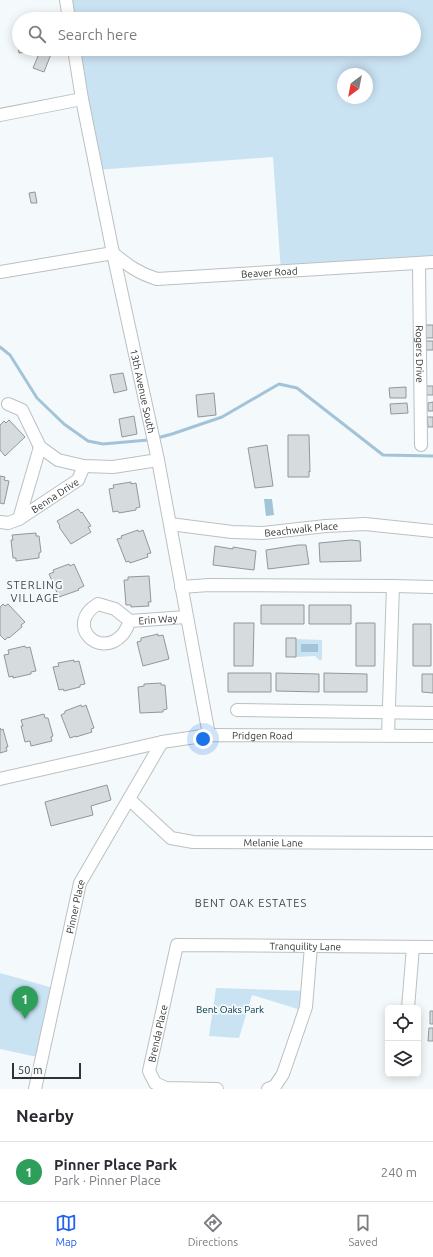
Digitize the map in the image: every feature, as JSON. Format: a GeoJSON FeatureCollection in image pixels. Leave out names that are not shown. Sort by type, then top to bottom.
{"type":"FeatureCollection","features":[{"type":"Feature","properties":{"kind":"street"},"geometry":{"type":"LineString","coordinates":[[66,0],[68,12]]}},
{"type":"Feature","properties":{"kind":"street","name":"13th Avenue South"},"geometry":{"type":"LineString","coordinates":[[75,56],[82,99],[113,253],[158,460],[209,735]]}},
{"type":"Feature","properties":{"kind":"street"},"geometry":{"type":"LineString","coordinates":[[0,115],[82,99]]}},
{"type":"Feature","properties":{"kind":"street"},"geometry":{"type":"LineString","coordinates":[[0,272],[113,253]]}},
{"type":"Feature","properties":{"kind":"street","name":"Beaver Road"},"geometry":{"type":"LineString","coordinates":[[113,253],[128,266],[142,274],[157,279],[433,262]]}},
{"type":"Feature","properties":{"kind":"street","name":"Rogers Drive"},"geometry":{"type":"LineString","coordinates":[[419,263],[421,445]]}},
{"type":"Feature","properties":{"kind":"street","name":"Benna Drive"},"geometry":{"type":"LineString","coordinates":[[8,404],[22,410],[40,447],[58,460],[84,466],[113,467],[158,460]]}},
{"type":"Feature","properties":{"kind":"street","name":"Benna Drive"},"geometry":{"type":"LineString","coordinates":[[19,518],[40,447]]}},
{"type":"Feature","properties":{"kind":"street","name":"Benna Drive"},"geometry":{"type":"LineString","coordinates":[[0,522],[8,523],[17,520],[78,480],[84,466]]}},
{"type":"Feature","properties":{"kind":"street","name":"Beachwalk Place"},"geometry":{"type":"LineString","coordinates":[[170,524],[232,532],[263,532],[364,524],[433,531]]}},
{"type":"Feature","properties":{"kind":"street"},"geometry":{"type":"LineString","coordinates":[[181,587],[209,585],[433,587]]}},
{"type":"Feature","properties":{"kind":"street"},"geometry":{"type":"LineString","coordinates":[[388,735],[392,586]]}},
{"type":"Feature","properties":{"kind":"street","name":"Erin Way"},"geometry":{"type":"LineString","coordinates":[[130,621],[186,617]]}},
{"type":"Feature","properties":{"kind":"street"},"geometry":{"type":"LineString","coordinates":[[237,710],[433,713]]}},
{"type":"Feature","properties":{"kind":"street","name":"Pridgen Road"},"geometry":{"type":"LineString","coordinates":[[0,779],[162,742],[209,735],[433,736]]}},
{"type":"Feature","properties":{"kind":"street","name":"Pinner Place"},"geometry":{"type":"LineString","coordinates":[[35,1089],[80,883],[162,742]]}},
{"type":"Feature","properties":{"kind":"street","name":"Melanie Lane"},"geometry":{"type":"LineString","coordinates":[[129,799],[171,838],[193,842],[433,842]]}},
{"type":"Feature","properties":{"kind":"street","name":"Tranquility Lane"},"geometry":{"type":"LineString","coordinates":[[177,944],[433,947]]}},
{"type":"Feature","properties":{"kind":"street","name":"Brenda Place"},"geometry":{"type":"LineString","coordinates":[[177,944],[149,1071],[151,1086],[166,1088],[217,1089]]}},
{"type":"Feature","properties":{"kind":"street"},"geometry":{"type":"LineString","coordinates":[[268,1089],[275,1086],[282,1074],[306,1007],[311,946]]}},
{"type":"Feature","properties":{"kind":"street"},"geometry":{"type":"LineString","coordinates":[[408,1005],[413,947]]}},
{"type":"Feature","properties":{"kind":"green space"},"geometry":{"type":"Polygon","coordinates":[[[67,0],[433,0],[433,263],[281,272],[273,157],[96,170],[76,56],[421,56],[421,12],[69,12],[67,0]]]}},
{"type":"Feature","properties":{"kind":"green space"},"geometry":{"type":"Polygon","coordinates":[[[296,639],[322,640],[322,660],[319,660],[315,656],[296,657],[296,639]]]}},
{"type":"Feature","properties":{"kind":"green space"},"geometry":{"type":"Polygon","coordinates":[[[0,973],[57,989],[42,1058],[0,1049],[0,973]]]}},
{"type":"Feature","properties":{"kind":"green space","name":"Bent Oaks Park"},"geometry":{"type":"Polygon","coordinates":[[[216,988],[307,991],[304,1011],[252,995],[239,1038],[209,1036],[216,988]]]}},
{"type":"Feature","properties":{"kind":"shaded area"},"geometry":{"type":"Polygon","coordinates":[[[264,499],[272,499],[274,515],[266,516],[264,499]]]}},
{"type":"Feature","properties":{"kind":"shaded area"},"geometry":{"type":"Polygon","coordinates":[[[301,644],[318,644],[318,652],[301,652],[301,644]]]}},
{"type":"Feature","properties":{"kind":"building"},"geometry":{"type":"Polygon","coordinates":[[[38,56],[50,56],[44,72],[33,68],[38,56]]]}},
{"type":"Feature","properties":{"kind":"building"},"geometry":{"type":"Polygon","coordinates":[[[35,192],[37,203],[31,203],[29,193],[35,192]]]}},
{"type":"Feature","properties":{"kind":"building"},"geometry":{"type":"Polygon","coordinates":[[[422,325],[433,325],[433,338],[423,338],[422,325]]]}},
{"type":"Feature","properties":{"kind":"building"},"geometry":{"type":"Polygon","coordinates":[[[423,341],[433,341],[433,350],[423,350],[423,341]]]}},
{"type":"Feature","properties":{"kind":"building"},"geometry":{"type":"Polygon","coordinates":[[[123,373],[127,390],[114,393],[110,375],[123,373]]]}},
{"type":"Feature","properties":{"kind":"building"},"geometry":{"type":"Polygon","coordinates":[[[425,386],[433,386],[433,395],[426,395],[425,386]]]}},
{"type":"Feature","properties":{"kind":"building"},"geometry":{"type":"Polygon","coordinates":[[[406,387],[406,398],[390,398],[389,388],[406,387]]]}},
{"type":"Feature","properties":{"kind":"building"},"geometry":{"type":"Polygon","coordinates":[[[214,393],[216,415],[198,417],[196,395],[214,393]]]}},
{"type":"Feature","properties":{"kind":"building"},"geometry":{"type":"Polygon","coordinates":[[[433,402],[433,411],[428,411],[428,403],[433,402]]]}},
{"type":"Feature","properties":{"kind":"building"},"geometry":{"type":"Polygon","coordinates":[[[407,403],[408,413],[391,414],[390,404],[407,403]]]}},
{"type":"Feature","properties":{"kind":"building"},"geometry":{"type":"Polygon","coordinates":[[[134,416],[137,434],[122,437],[119,419],[134,416]]]}},
{"type":"Feature","properties":{"kind":"building"},"geometry":{"type":"Polygon","coordinates":[[[427,417],[433,417],[433,427],[428,427],[427,417]]]}},
{"type":"Feature","properties":{"kind":"building"},"geometry":{"type":"Polygon","coordinates":[[[9,420],[25,437],[5,456],[0,450],[0,425],[4,421],[6,423],[9,420]]]}},
{"type":"Feature","properties":{"kind":"building"},"geometry":{"type":"Polygon","coordinates":[[[288,435],[309,435],[309,477],[288,477],[288,435]]]}},
{"type":"Feature","properties":{"kind":"building"},"geometry":{"type":"Polygon","coordinates":[[[267,445],[273,486],[255,488],[248,448],[267,445]]]}},
{"type":"Feature","properties":{"kind":"building"},"geometry":{"type":"Polygon","coordinates":[[[0,476],[5,477],[4,480],[9,481],[4,504],[0,503],[0,476]]]}},
{"type":"Feature","properties":{"kind":"building"},"geometry":{"type":"Polygon","coordinates":[[[131,482],[131,484],[136,483],[140,507],[136,508],[136,510],[119,513],[118,511],[113,512],[109,489],[114,488],[113,485],[131,482]]]}},
{"type":"Feature","properties":{"kind":"building"},"geometry":{"type":"Polygon","coordinates":[[[78,509],[81,513],[82,512],[91,526],[88,527],[91,532],[71,544],[59,527],[60,526],[57,521],[78,509]]]}},
{"type":"Feature","properties":{"kind":"building"},"geometry":{"type":"Polygon","coordinates":[[[138,530],[139,532],[143,530],[151,553],[147,554],[148,557],[130,563],[129,561],[126,562],[117,539],[138,530]]]}},
{"type":"Feature","properties":{"kind":"building"},"geometry":{"type":"Polygon","coordinates":[[[36,533],[36,536],[39,536],[41,552],[39,553],[39,558],[16,561],[16,558],[13,558],[11,540],[13,540],[12,535],[36,533]]]}},
{"type":"Feature","properties":{"kind":"building"},"geometry":{"type":"Polygon","coordinates":[[[351,540],[360,541],[361,561],[320,562],[319,543],[351,540]]]}},
{"type":"Feature","properties":{"kind":"building"},"geometry":{"type":"Polygon","coordinates":[[[306,545],[309,564],[268,569],[266,550],[306,545]]]}},
{"type":"Feature","properties":{"kind":"building"},"geometry":{"type":"Polygon","coordinates":[[[215,546],[256,551],[254,570],[213,565],[215,546]]]}},
{"type":"Feature","properties":{"kind":"building"},"geometry":{"type":"Polygon","coordinates":[[[69,564],[70,566],[74,564],[84,586],[78,589],[79,590],[59,597],[49,574],[54,572],[53,570],[69,564]]]}},
{"type":"Feature","properties":{"kind":"building"},"geometry":{"type":"Polygon","coordinates":[[[149,576],[151,602],[148,602],[149,606],[131,607],[131,605],[126,605],[124,580],[128,580],[128,577],[149,576]]]}},
{"type":"Feature","properties":{"kind":"building"},"geometry":{"type":"Polygon","coordinates":[[[3,604],[5,606],[8,604],[25,622],[21,625],[22,627],[5,640],[0,635],[0,607],[3,604]]]}},
{"type":"Feature","properties":{"kind":"building"},"geometry":{"type":"Polygon","coordinates":[[[261,605],[304,605],[304,624],[261,624],[261,605]]]}},
{"type":"Feature","properties":{"kind":"building"},"geometry":{"type":"Polygon","coordinates":[[[309,605],[351,605],[351,624],[309,624],[309,605]]]}},
{"type":"Feature","properties":{"kind":"building"},"geometry":{"type":"Polygon","coordinates":[[[234,623],[254,623],[253,666],[234,666],[234,623]]]}},
{"type":"Feature","properties":{"kind":"building"},"geometry":{"type":"Polygon","coordinates":[[[356,623],[375,623],[375,666],[356,666],[356,623]]]}},
{"type":"Feature","properties":{"kind":"building"},"geometry":{"type":"Polygon","coordinates":[[[413,624],[431,624],[431,666],[413,666],[413,624]]]}},
{"type":"Feature","properties":{"kind":"building"},"geometry":{"type":"Polygon","coordinates":[[[158,634],[158,636],[163,635],[169,659],[143,666],[137,642],[141,641],[141,638],[158,634]]]}},
{"type":"Feature","properties":{"kind":"building"},"geometry":{"type":"Polygon","coordinates":[[[286,638],[296,638],[296,657],[286,657],[286,638]]]}},
{"type":"Feature","properties":{"kind":"building"},"geometry":{"type":"Polygon","coordinates":[[[25,646],[26,648],[30,647],[36,671],[31,672],[31,674],[13,678],[13,676],[9,677],[4,655],[9,654],[8,650],[25,646]]]}},
{"type":"Feature","properties":{"kind":"building"},"geometry":{"type":"Polygon","coordinates":[[[74,660],[74,662],[79,661],[85,684],[80,685],[80,687],[64,691],[63,689],[59,690],[53,667],[59,666],[58,663],[74,660]]]}},
{"type":"Feature","properties":{"kind":"building"},"geometry":{"type":"Polygon","coordinates":[[[228,673],[271,673],[271,692],[228,692],[228,673]]]}},
{"type":"Feature","properties":{"kind":"building"},"geometry":{"type":"Polygon","coordinates":[[[276,673],[319,674],[319,692],[276,691],[276,673]]]}},
{"type":"Feature","properties":{"kind":"building"},"geometry":{"type":"Polygon","coordinates":[[[324,673],[367,674],[367,692],[324,692],[324,673]]]}},
{"type":"Feature","properties":{"kind":"building"},"geometry":{"type":"Polygon","coordinates":[[[422,674],[433,674],[433,693],[422,692],[422,674]]]}},
{"type":"Feature","properties":{"kind":"building"},"geometry":{"type":"Polygon","coordinates":[[[161,683],[161,685],[165,685],[167,709],[163,710],[163,712],[140,713],[138,687],[144,686],[144,684],[161,683]]]}},
{"type":"Feature","properties":{"kind":"building"},"geometry":{"type":"Polygon","coordinates":[[[81,705],[82,707],[86,705],[94,728],[91,729],[92,732],[70,738],[61,715],[65,713],[65,711],[81,705]]]}},
{"type":"Feature","properties":{"kind":"building"},"geometry":{"type":"Polygon","coordinates":[[[44,714],[45,718],[48,718],[53,736],[51,737],[52,741],[31,746],[30,741],[25,742],[21,720],[44,714]]]}},
{"type":"Feature","properties":{"kind":"building"},"geometry":{"type":"Polygon","coordinates":[[[0,728],[1,730],[3,729],[8,747],[6,747],[7,751],[0,753],[0,728]]]}},
{"type":"Feature","properties":{"kind":"building"},"geometry":{"type":"Polygon","coordinates":[[[107,785],[111,800],[91,806],[93,815],[51,826],[45,802],[107,785]]]}},
{"type":"Feature","properties":{"kind":"building"},"geometry":{"type":"Polygon","coordinates":[[[430,1011],[433,1011],[433,1024],[430,1024],[430,1011]]]}},
{"type":"Feature","properties":{"kind":"building"},"geometry":{"type":"Polygon","coordinates":[[[429,1028],[433,1028],[433,1041],[428,1041],[429,1028]]]}},
{"type":"Feature","properties":{"kind":"waterway"},"geometry":{"type":"LineString","coordinates":[[0,347],[10,355],[37,398],[64,424],[88,441],[103,444],[148,440]]}},
{"type":"Feature","properties":{"kind":"waterway"},"geometry":{"type":"LineString","coordinates":[[161,437],[222,417],[279,384],[297,388],[383,455],[433,456]]}},
{"type":"Feature","properties":{"kind":"place","name":"Pinner Place Park"},"geometry":{"type":"Point","coordinates":[25,1019]}},
{"type":"Feature","properties":{"kind":"district","name":"STERLING VILLAGE"},"geometry":{"type":"Point","coordinates":[35,591]}},
{"type":"Feature","properties":{"kind":"district","name":"BENT OAK ESTATES"},"geometry":{"type":"Point","coordinates":[251,903]}}]}
